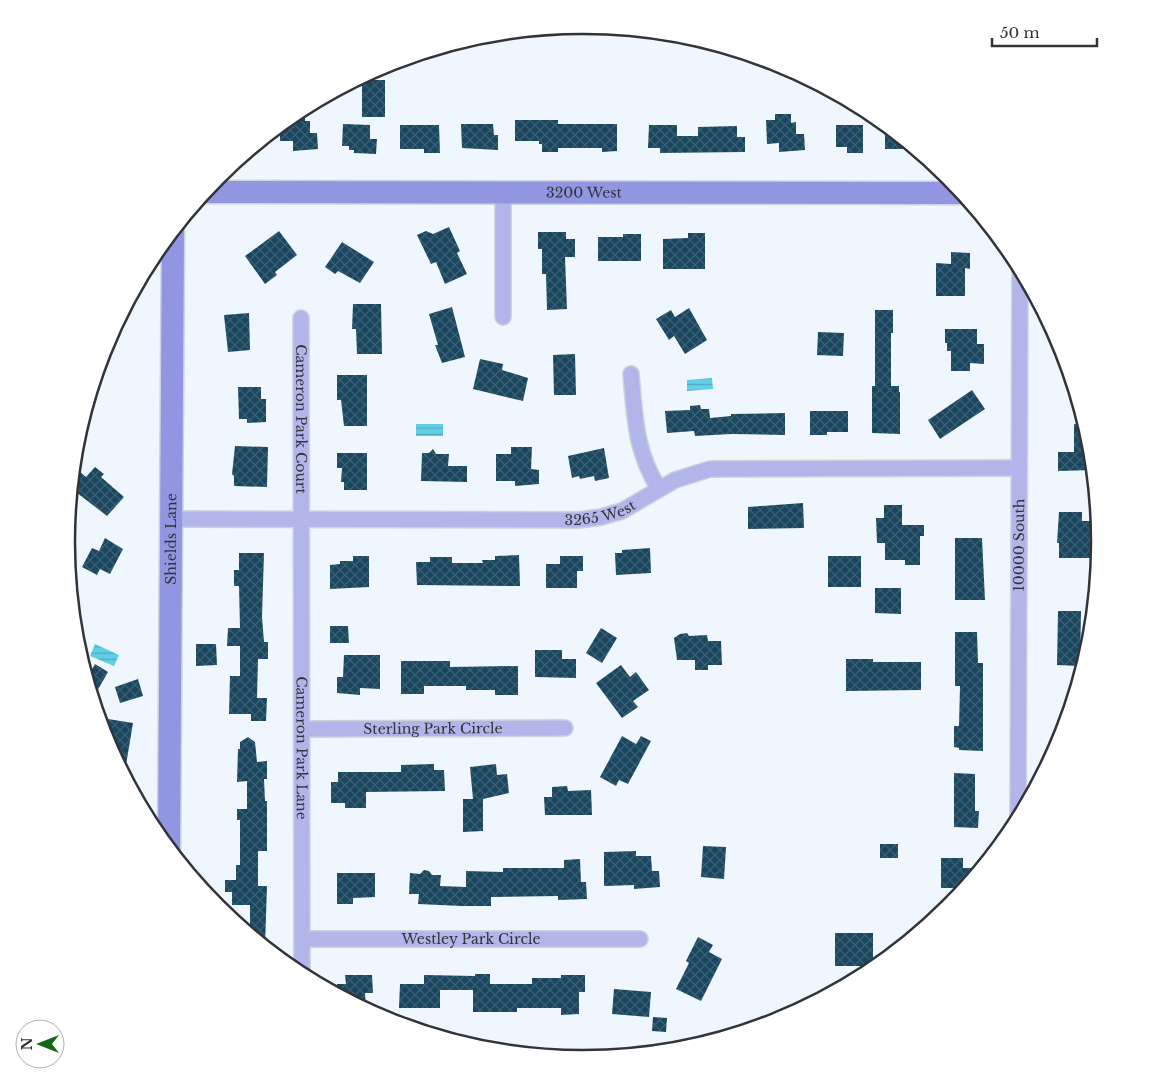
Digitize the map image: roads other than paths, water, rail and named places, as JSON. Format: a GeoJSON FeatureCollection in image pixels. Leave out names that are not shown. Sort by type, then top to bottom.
{"type":"FeatureCollection","features":[{"type":"Feature","properties":{"kind":"street","name":"3200 West"},"geometry":{"type":"LineString","coordinates":[[215,192],[953,193]]}},
{"type":"Feature","properties":{"kind":"street"},"geometry":{"type":"LineString","coordinates":[[503,192],[503,317]]}},
{"type":"Feature","properties":{"kind":"street","name":"Shields Lane"},"geometry":{"type":"LineString","coordinates":[[169,835],[173,243]]}},
{"type":"Feature","properties":{"kind":"street","name":"10000 South"},"geometry":{"type":"LineString","coordinates":[[1020,282],[1022,799]]}},
{"type":"Feature","properties":{"kind":"street","name":"Cameron Park Court"},"geometry":{"type":"LineString","coordinates":[[301,318],[302,520]]}},
{"type":"Feature","properties":{"kind":"street"},"geometry":{"type":"LineString","coordinates":[[631,374],[640,449],[644,463],[659,489]]}},
{"type":"Feature","properties":{"kind":"street","name":"3265 West"},"geometry":{"type":"LineString","coordinates":[[170,519],[580,520],[622,511],[659,489],[692,473],[710,468],[1020,468]]}},
{"type":"Feature","properties":{"kind":"street","name":"Cameron Park Lane"},"geometry":{"type":"LineString","coordinates":[[302,520],[302,966]]}},
{"type":"Feature","properties":{"kind":"street","name":"Sterling Park Circle"},"geometry":{"type":"LineString","coordinates":[[302,729],[565,728]]}},
{"type":"Feature","properties":{"kind":"street","name":"Westley Park Circle"},"geometry":{"type":"LineString","coordinates":[[302,939],[640,939]]}},
{"type":"Feature","properties":{"kind":"water"},"geometry":{"type":"Polygon","coordinates":[[[712,378],[713,389],[687,391],[687,380],[712,378]]]}},
{"type":"Feature","properties":{"kind":"water"},"geometry":{"type":"Polygon","coordinates":[[[416,424],[443,424],[443,436],[416,436],[416,424]]]}},
{"type":"Feature","properties":{"kind":"water"},"geometry":{"type":"Polygon","coordinates":[[[95,644],[119,655],[114,666],[90,656],[95,644]]]}}]}
